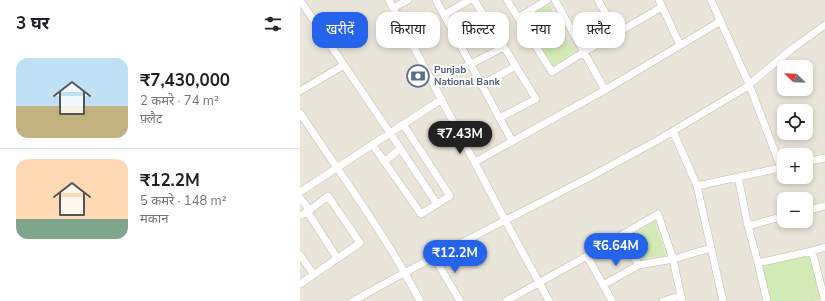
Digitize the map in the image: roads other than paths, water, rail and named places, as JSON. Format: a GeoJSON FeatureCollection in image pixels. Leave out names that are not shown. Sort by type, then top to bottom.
{"type":"FeatureCollection","features":[{"type":"Feature","properties":{"kind":"street"},"geometry":{"type":"LineString","coordinates":[[389,0],[549,301]]}},
{"type":"Feature","properties":{"kind":"street"},"geometry":{"type":"LineString","coordinates":[[393,8],[408,0]]}},
{"type":"Feature","properties":{"kind":"street"},"geometry":{"type":"LineString","coordinates":[[436,0],[512,141]]}},
{"type":"Feature","properties":{"kind":"street"},"geometry":{"type":"LineString","coordinates":[[444,15],[469,0]]}},
{"type":"Feature","properties":{"kind":"street"},"geometry":{"type":"LineString","coordinates":[[474,0],[482,12]]}},
{"type":"Feature","properties":{"kind":"street"},"geometry":{"type":"LineString","coordinates":[[507,0],[517,16]]}},
{"type":"Feature","properties":{"kind":"street"},"geometry":{"type":"LineString","coordinates":[[528,12],[547,0]]}},
{"type":"Feature","properties":{"kind":"street"},"geometry":{"type":"LineString","coordinates":[[555,0],[605,90]]}},
{"type":"Feature","properties":{"kind":"street"},"geometry":{"type":"LineString","coordinates":[[598,0],[605,12]]}},
{"type":"Feature","properties":{"kind":"street"},"geometry":{"type":"LineString","coordinates":[[711,0],[749,84],[777,152]]}},
{"type":"Feature","properties":{"kind":"street"},"geometry":{"type":"LineString","coordinates":[[303,2],[312,16]]}},
{"type":"Feature","properties":{"kind":"street"},"geometry":{"type":"LineString","coordinates":[[625,28],[661,3],[680,45]]}},
{"type":"Feature","properties":{"kind":"street"},"geometry":{"type":"LineString","coordinates":[[475,162],[605,90],[721,21]]}},
{"type":"Feature","properties":{"kind":"street"},"geometry":{"type":"LineString","coordinates":[[353,301],[362,299],[405,272],[588,178],[673,131],[745,88],[793,48],[825,25]]}},
{"type":"Feature","properties":{"kind":"street"},"geometry":{"type":"LineString","coordinates":[[333,48],[437,204]]}},
{"type":"Feature","properties":{"kind":"street"},"geometry":{"type":"LineString","coordinates":[[434,84],[502,48]]}},
{"type":"Feature","properties":{"kind":"street"},"geometry":{"type":"LineString","coordinates":[[500,118],[536,99],[505,48]]}},
{"type":"Feature","properties":{"kind":"street"},"geometry":{"type":"LineString","coordinates":[[537,48],[552,72],[591,48]]}},
{"type":"Feature","properties":{"kind":"street"},"geometry":{"type":"LineString","coordinates":[[300,91],[344,65]]}},
{"type":"Feature","properties":{"kind":"street"},"geometry":{"type":"LineString","coordinates":[[481,85],[516,66]]}},
{"type":"Feature","properties":{"kind":"street"},"geometry":{"type":"LineString","coordinates":[[300,192],[442,99]]}},
{"type":"Feature","properties":{"kind":"street"},"geometry":{"type":"LineString","coordinates":[[300,113],[382,234],[405,272],[420,301]]}},
{"type":"Feature","properties":{"kind":"street"},"geometry":{"type":"LineString","coordinates":[[372,144],[421,214],[450,196],[403,124]]}},
{"type":"Feature","properties":{"kind":"street"},"geometry":{"type":"LineString","coordinates":[[673,131],[697,186],[723,301]]}},
{"type":"Feature","properties":{"kind":"street"},"geometry":{"type":"LineString","coordinates":[[384,162],[400,149]]}},
{"type":"Feature","properties":{"kind":"street"},"geometry":{"type":"LineString","coordinates":[[813,161],[825,158]]}},
{"type":"Feature","properties":{"kind":"street"},"geometry":{"type":"LineString","coordinates":[[697,186],[777,168]]}},
{"type":"Feature","properties":{"kind":"street"},"geometry":{"type":"LineString","coordinates":[[738,177],[748,226],[767,301]]}},
{"type":"Feature","properties":{"kind":"street"},"geometry":{"type":"LineString","coordinates":[[300,216],[328,196],[360,243],[300,284]]}},
{"type":"Feature","properties":{"kind":"street"},"geometry":{"type":"LineString","coordinates":[[300,198],[337,258]]}},
{"type":"Feature","properties":{"kind":"street"},"geometry":{"type":"LineString","coordinates":[[813,209],[825,206]]}},
{"type":"Feature","properties":{"kind":"street"},"geometry":{"type":"LineString","coordinates":[[506,301],[658,214],[673,259],[681,298],[663,301]]}},
{"type":"Feature","properties":{"kind":"street"},"geometry":{"type":"LineString","coordinates":[[748,226],[777,218]]}},
{"type":"Feature","properties":{"kind":"street"},"geometry":{"type":"LineString","coordinates":[[620,236],[639,265]]}},
{"type":"Feature","properties":{"kind":"street"},"geometry":{"type":"LineString","coordinates":[[758,263],[825,247]]}},
{"type":"Feature","properties":{"kind":"street"},"geometry":{"type":"LineString","coordinates":[[603,285],[639,265],[673,259],[711,248]]}},
{"type":"Feature","properties":{"kind":"street"},"geometry":{"type":"LineString","coordinates":[[812,251],[825,300],[821,301]]}},
{"type":"Feature","properties":{"kind":"street"},"geometry":{"type":"LineString","coordinates":[[300,254],[314,275]]}},
{"type":"Feature","properties":{"kind":"street"},"geometry":{"type":"LineString","coordinates":[[587,256],[612,301]]}},
{"type":"Feature","properties":{"kind":"street"},"geometry":{"type":"LineString","coordinates":[[434,257],[460,301]]}},
{"type":"Feature","properties":{"kind":"place","name":"Punjab National Bank"},"geometry":{"type":"Point","coordinates":[418,76]}}]}
